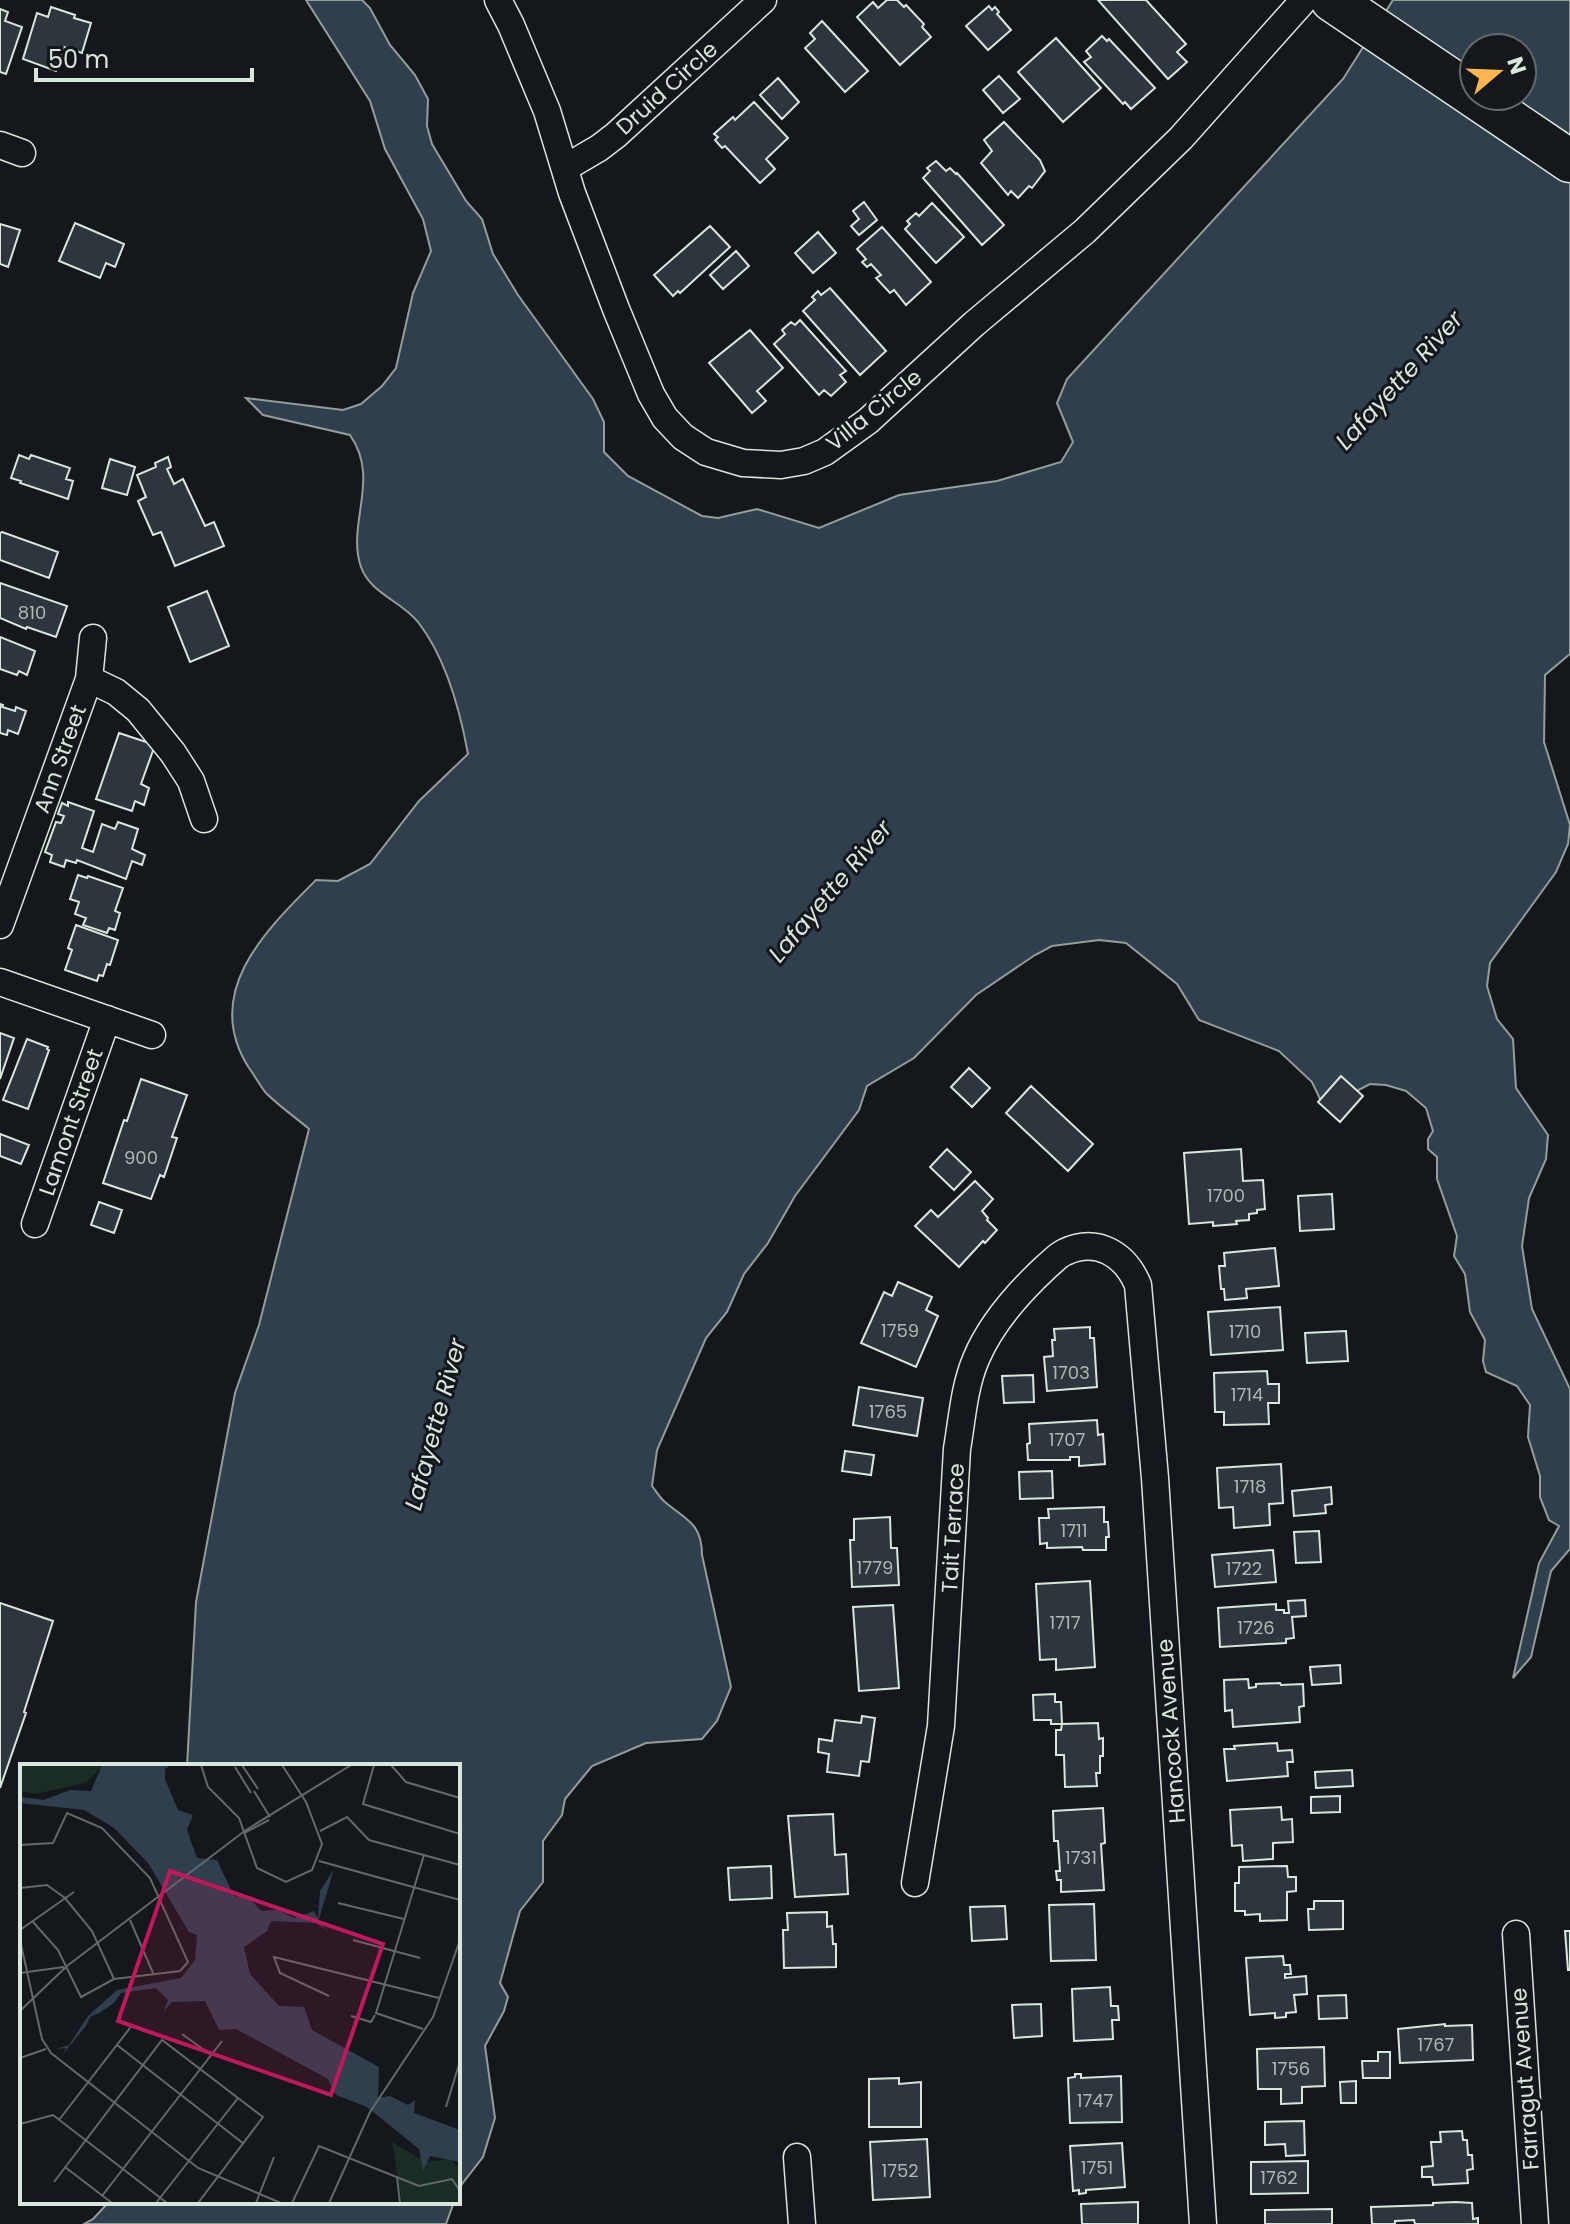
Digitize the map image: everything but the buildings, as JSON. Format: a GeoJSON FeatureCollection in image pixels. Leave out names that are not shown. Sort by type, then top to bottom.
{"type":"FeatureCollection","features":[{"type":"Feature","properties":{"kind":"main road"},"geometry":{"type":"LineString","coordinates":[[1345,9],[1458,85]]}},
{"type":"Feature","properties":{"kind":"main road"},"geometry":{"type":"LineString","coordinates":[[1498,112],[1570,161]]}},
{"type":"Feature","properties":{"kind":"street","name":"Villa Circle"},"geometry":{"type":"LineString","coordinates":[[498,0],[547,111],[572,193],[622,323],[651,394],[665,418],[683,437],[706,452],[743,463],[781,465],[804,461],[825,452],[868,421],[974,324],[1085,231],[1181,138],[1304,0]]}},
{"type":"Feature","properties":{"kind":"street","name":"Druid Circle"},"geometry":{"type":"LineString","coordinates":[[565,168],[616,135],[763,0]]}},
{"type":"Feature","properties":{"kind":"street"},"geometry":{"type":"LineString","coordinates":[[89,679],[93,638]]}},
{"type":"Feature","properties":{"kind":"street","name":"Ann Street"},"geometry":{"type":"LineString","coordinates":[[0,925],[89,679],[116,692],[138,710],[191,781],[204,819]]}},
{"type":"Feature","properties":{"kind":"street"},"geometry":{"type":"LineString","coordinates":[[0,982],[152,1035]]}},
{"type":"Feature","properties":{"kind":"street","name":"Lamont Street"},"geometry":{"type":"LineString","coordinates":[[35,1224],[107,1019]]}},
{"type":"Feature","properties":{"kind":"street","name":"Tait Terrace"},"geometry":{"type":"LineString","coordinates":[[915,1883],[941,1726],[957,1449],[975,1360],[996,1322],[1023,1288],[1062,1253],[1080,1247],[1099,1247],[1110,1251]]}},
{"type":"Feature","properties":{"kind":"street","name":"Hancock Avenue"},"geometry":{"type":"LineString","coordinates":[[1110,1251],[1132,1271],[1138,1285],[1155,1478],[1203,2224]]}},
{"type":"Feature","properties":{"kind":"street","name":"Farragut Avenue"},"geometry":{"type":"LineString","coordinates":[[1516,1934],[1535,2224]]}},
{"type":"Feature","properties":{"kind":"street"},"geometry":{"type":"LineString","coordinates":[[797,2157],[802,2224]]}},
{"type":"Feature","properties":{"kind":"water","name":"Lafayette River"},"geometry":{"type":"Polygon","coordinates":[[[306,0],[362,0],[370,8],[390,45],[415,75],[428,99],[427,126],[432,144],[466,201],[482,219],[493,254],[518,295],[593,399],[604,422],[604,452],[628,476],[702,516],[718,518],[757,509],[819,528],[899,495],[997,481],[1061,462],[1073,442],[1057,403],[1067,379],[1343,79],[1393,0],[1570,0],[1570,654],[1545,675],[1544,742],[1570,825],[1568,844],[1556,872],[1490,963],[1487,986],[1497,1019],[1513,1039],[1516,1088],[1548,1135],[1546,1159],[1529,1198],[1522,1246],[1532,1309],[1570,1389],[1570,1549],[1551,1571],[1531,1657],[1513,1678],[1539,1563],[1559,1526],[1549,1520],[1540,1497],[1540,1476],[1528,1437],[1530,1405],[1517,1386],[1486,1372],[1483,1361],[1485,1340],[1470,1312],[1465,1274],[1454,1256],[1457,1236],[1437,1179],[1437,1157],[1428,1149],[1428,1139],[1433,1131],[1426,1108],[1406,1091],[1386,1085],[1370,1084],[1349,1095],[1320,1099],[1312,1082],[1279,1051],[1199,1020],[1177,984],[1126,943],[1099,940],[1052,946],[976,995],[914,1058],[867,1086],[859,1110],[795,1196],[768,1243],[744,1274],[727,1312],[706,1338],[657,1450],[652,1486],[663,1500],[691,1523],[699,1536],[731,1687],[717,1721],[702,1739],[646,1743],[592,1766],[565,1799],[562,1815],[543,1841],[543,1882],[520,1911],[500,1983],[508,1997],[485,2046],[495,2118],[483,2157],[460,2188],[460,1764],[187,1764],[196,1602],[235,1393],[259,1325],[309,1129],[266,1093],[249,1068],[236,1040],[232,1014],[236,989],[245,965],[260,942],[316,880],[338,881],[370,864],[419,801],[468,754],[450,685],[428,636],[411,615],[371,584],[361,567],[357,534],[363,468],[350,435],[263,415],[246,398],[343,410],[361,404],[382,386],[396,368],[413,293],[431,251],[423,219],[385,149],[370,101],[306,0]]]}},
{"type":"Feature","properties":{"kind":"water"},"geometry":{"type":"Polygon","coordinates":[[[107,2204],[453,2204],[446,2224],[84,2224],[107,2204]]]}}]}
